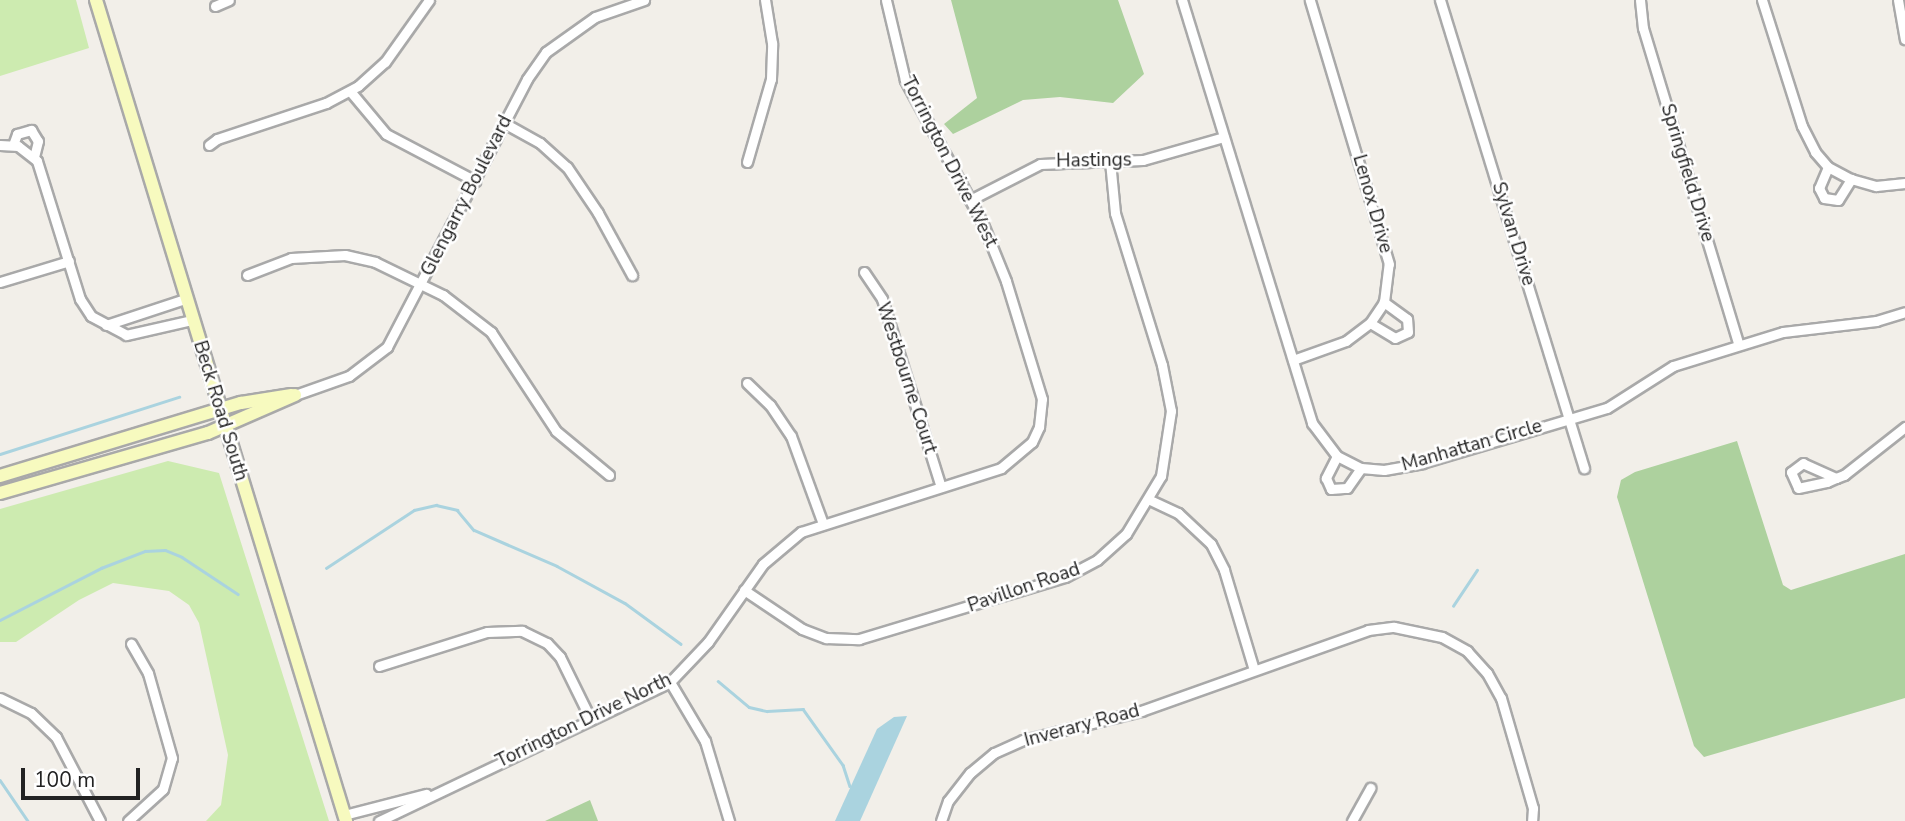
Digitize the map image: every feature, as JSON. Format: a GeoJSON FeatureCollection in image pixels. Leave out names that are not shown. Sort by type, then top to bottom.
{"type":"FeatureCollection","features":[{"type":"Feature","properties":{"kind":"main road","name":"Beck Road South"},"geometry":{"type":"LineString","coordinates":[[96,0],[191,320],[345,818]]}},
{"type":"Feature","properties":{"kind":"main road","name":"Glengarry Boulevard"},"geometry":{"type":"LineString","coordinates":[[1,485],[219,410],[295,395]]}},
{"type":"Feature","properties":{"kind":"main road","name":"Glengarry Boulevard"},"geometry":{"type":"LineString","coordinates":[[1,485],[225,427],[295,395]]}},
{"type":"Feature","properties":{"kind":"street"},"geometry":{"type":"LineString","coordinates":[[215,6],[229,0]]}},
{"type":"Feature","properties":{"kind":"street","name":"Glengarry Boulevard"},"geometry":{"type":"LineString","coordinates":[[295,395],[349,376],[375,359],[396,334],[527,79],[554,44],[595,17],[644,0]]}},
{"type":"Feature","properties":{"kind":"street"},"geometry":{"type":"LineString","coordinates":[[747,162],[771,79],[772,43],[765,0]]}},
{"type":"Feature","properties":{"kind":"street","name":"Torrington Drive West"},"geometry":{"type":"LineString","coordinates":[[886,0],[905,80],[970,200],[1002,269],[1038,383],[1042,414],[1032,442]]}},
{"type":"Feature","properties":{"kind":"street","name":"Manhattan Circle"},"geometry":{"type":"LineString","coordinates":[[1182,0],[1312,423],[1337,456],[1361,468],[1384,470],[1422,463],[1606,408],[1673,366],[1783,332],[1876,321],[1905,312]]}},
{"type":"Feature","properties":{"kind":"street","name":"Lenox Drive"},"geometry":{"type":"LineString","coordinates":[[1293,360],[1346,341],[1370,323],[1384,302],[1389,264],[1310,0]]}},
{"type":"Feature","properties":{"kind":"street","name":"Sylvan Drive"},"geometry":{"type":"LineString","coordinates":[[1440,0],[1584,468]]}},
{"type":"Feature","properties":{"kind":"street","name":"Springfield Drive"},"geometry":{"type":"LineString","coordinates":[[1640,0],[1643,28],[1739,345]]}},
{"type":"Feature","properties":{"kind":"street"},"geometry":{"type":"LineString","coordinates":[[1762,0],[1802,126],[1828,167],[1851,179],[1876,186],[1905,183]]}},
{"type":"Feature","properties":{"kind":"street"},"geometry":{"type":"LineString","coordinates":[[1898,0],[1905,39]]}},
{"type":"Feature","properties":{"kind":"street"},"geometry":{"type":"LineString","coordinates":[[209,145],[217,139],[350,91],[385,62],[427,1]]}},
{"type":"Feature","properties":{"kind":"street"},"geometry":{"type":"LineString","coordinates":[[350,91],[386,134],[475,181]]}},
{"type":"Feature","properties":{"kind":"street"},"geometry":{"type":"LineString","coordinates":[[504,123],[540,143],[567,167],[594,205],[632,275]]}},
{"type":"Feature","properties":{"kind":"street"},"geometry":{"type":"LineString","coordinates":[[13,145],[18,134],[31,130],[38,141],[34,157],[82,303],[106,325],[126,335],[191,320]]}},
{"type":"Feature","properties":{"kind":"street","name":"Hastings"},"geometry":{"type":"LineString","coordinates":[[970,200],[1040,164],[1157,158],[1224,137]]}},
{"type":"Feature","properties":{"kind":"street"},"geometry":{"type":"LineString","coordinates":[[0,145],[13,145],[34,157]]}},
{"type":"Feature","properties":{"kind":"street","name":"Pavillon Road"},"geometry":{"type":"LineString","coordinates":[[744,590],[811,633],[842,640],[875,637],[1076,572],[1118,543],[1150,500],[1167,453],[1170,399],[1115,213],[1110,161]]}},
{"type":"Feature","properties":{"kind":"street"},"geometry":{"type":"LineString","coordinates":[[1828,167],[1819,188],[1832,202],[1838,200],[1851,179]]}},
{"type":"Feature","properties":{"kind":"street"},"geometry":{"type":"LineString","coordinates":[[247,275],[291,258],[326,253],[363,258],[422,285],[460,306],[491,332],[556,431],[609,475]]}},
{"type":"Feature","properties":{"kind":"street"},"geometry":{"type":"LineString","coordinates":[[0,282],[69,261]]}},
{"type":"Feature","properties":{"kind":"street","name":"Westbourne Court"},"geometry":{"type":"LineString","coordinates":[[864,272],[882,299],[941,487]]}},
{"type":"Feature","properties":{"kind":"street"},"geometry":{"type":"LineString","coordinates":[[106,325],[185,299]]}},
{"type":"Feature","properties":{"kind":"street"},"geometry":{"type":"LineString","coordinates":[[1370,323],[1395,338],[1408,332],[1407,319],[1384,302]]}},
{"type":"Feature","properties":{"kind":"street"},"geometry":{"type":"LineString","coordinates":[[747,383],[770,405],[791,436],[822,524]]}},
{"type":"Feature","properties":{"kind":"street"},"geometry":{"type":"LineString","coordinates":[[1836,478],[1803,463],[1791,472],[1798,488],[1836,478],[1905,427]]}},
{"type":"Feature","properties":{"kind":"street","name":"Torrington Drive North"},"geometry":{"type":"LineString","coordinates":[[379,821],[431,793],[670,682],[695,659],[744,590],[782,545],[822,524],[1007,465],[1032,442]]}},
{"type":"Feature","properties":{"kind":"street"},"geometry":{"type":"LineString","coordinates":[[1337,456],[1326,478],[1331,489],[1347,488],[1361,468]]}},
{"type":"Feature","properties":{"kind":"street"},"geometry":{"type":"LineString","coordinates":[[1150,500],[1178,513],[1211,544],[1224,570],[1254,670]]}},
{"type":"Feature","properties":{"kind":"street","name":"Inverary Road"},"geometry":{"type":"LineString","coordinates":[[941,821],[948,802],[970,773],[994,753],[1023,740],[1141,711],[1368,630],[1411,628],[1442,636],[1467,651],[1486,673],[1501,698],[1533,808],[1532,821]]}},
{"type":"Feature","properties":{"kind":"street"},"geometry":{"type":"LineString","coordinates":[[379,666],[487,632],[522,631],[547,643],[561,657],[591,720]]}},
{"type":"Feature","properties":{"kind":"street"},"geometry":{"type":"LineString","coordinates":[[128,821],[163,789],[173,758],[148,673],[131,644]]}},
{"type":"Feature","properties":{"kind":"street"},"geometry":{"type":"LineString","coordinates":[[670,682],[705,741],[729,821]]}},
{"type":"Feature","properties":{"kind":"street"},"geometry":{"type":"LineString","coordinates":[[0,698],[31,713],[56,737],[100,821]]}},
{"type":"Feature","properties":{"kind":"street"},"geometry":{"type":"LineString","coordinates":[[1352,821],[1370,788]]}},
{"type":"Feature","properties":{"kind":"street","name":"Torrington Drive North"},"geometry":{"type":"LineString","coordinates":[[345,818],[431,793]]}},
{"type":"Feature","properties":{"kind":"green space"},"geometry":{"type":"Polygon","coordinates":[[[0,0],[76,0],[89,48],[0,76],[0,0]]]}},
{"type":"Feature","properties":{"kind":"green space"},"geometry":{"type":"Polygon","coordinates":[[[951,0],[1118,0],[1144,74],[1113,103],[1060,97],[1023,100],[953,134],[944,124],[977,98],[951,0]]]}},
{"type":"Feature","properties":{"kind":"green space"},"geometry":{"type":"Polygon","coordinates":[[[1737,441],[1783,585],[1791,590],[1905,554],[1905,698],[1704,757],[1694,746],[1617,497],[1621,480],[1635,472],[1737,441]]]}},
{"type":"Feature","properties":{"kind":"green space"},"geometry":{"type":"Polygon","coordinates":[[[168,461],[219,473],[329,821],[206,821],[221,805],[228,755],[199,623],[189,605],[169,591],[113,583],[79,600],[16,642],[0,642],[0,509],[168,461]]]}},
{"type":"Feature","properties":{"kind":"green space"},"geometry":{"type":"Polygon","coordinates":[[[590,800],[598,821],[545,821],[590,800]]]}},
{"type":"Feature","properties":{"kind":"water"},"geometry":{"type":"Polygon","coordinates":[[[907,716],[860,821],[835,821],[877,729],[894,717],[907,716]]]}},
{"type":"Feature","properties":{"kind":"waterway"},"geometry":{"type":"LineString","coordinates":[[0,454],[179,397]]}},
{"type":"Feature","properties":{"kind":"waterway"},"geometry":{"type":"LineString","coordinates":[[326,568],[414,510],[436,505],[457,510],[474,530],[557,566],[625,603],[681,644]]}},
{"type":"Feature","properties":{"kind":"waterway"},"geometry":{"type":"LineString","coordinates":[[0,620],[101,568],[145,551],[165,550],[182,557],[238,594]]}},
{"type":"Feature","properties":{"kind":"waterway"},"geometry":{"type":"LineString","coordinates":[[1453,606],[1477,570]]}},
{"type":"Feature","properties":{"kind":"waterway"},"geometry":{"type":"LineString","coordinates":[[718,681],[749,707],[767,711],[803,709],[843,765],[850,786]]}},
{"type":"Feature","properties":{"kind":"waterway"},"geometry":{"type":"LineString","coordinates":[[0,780],[28,821]]}}]}
